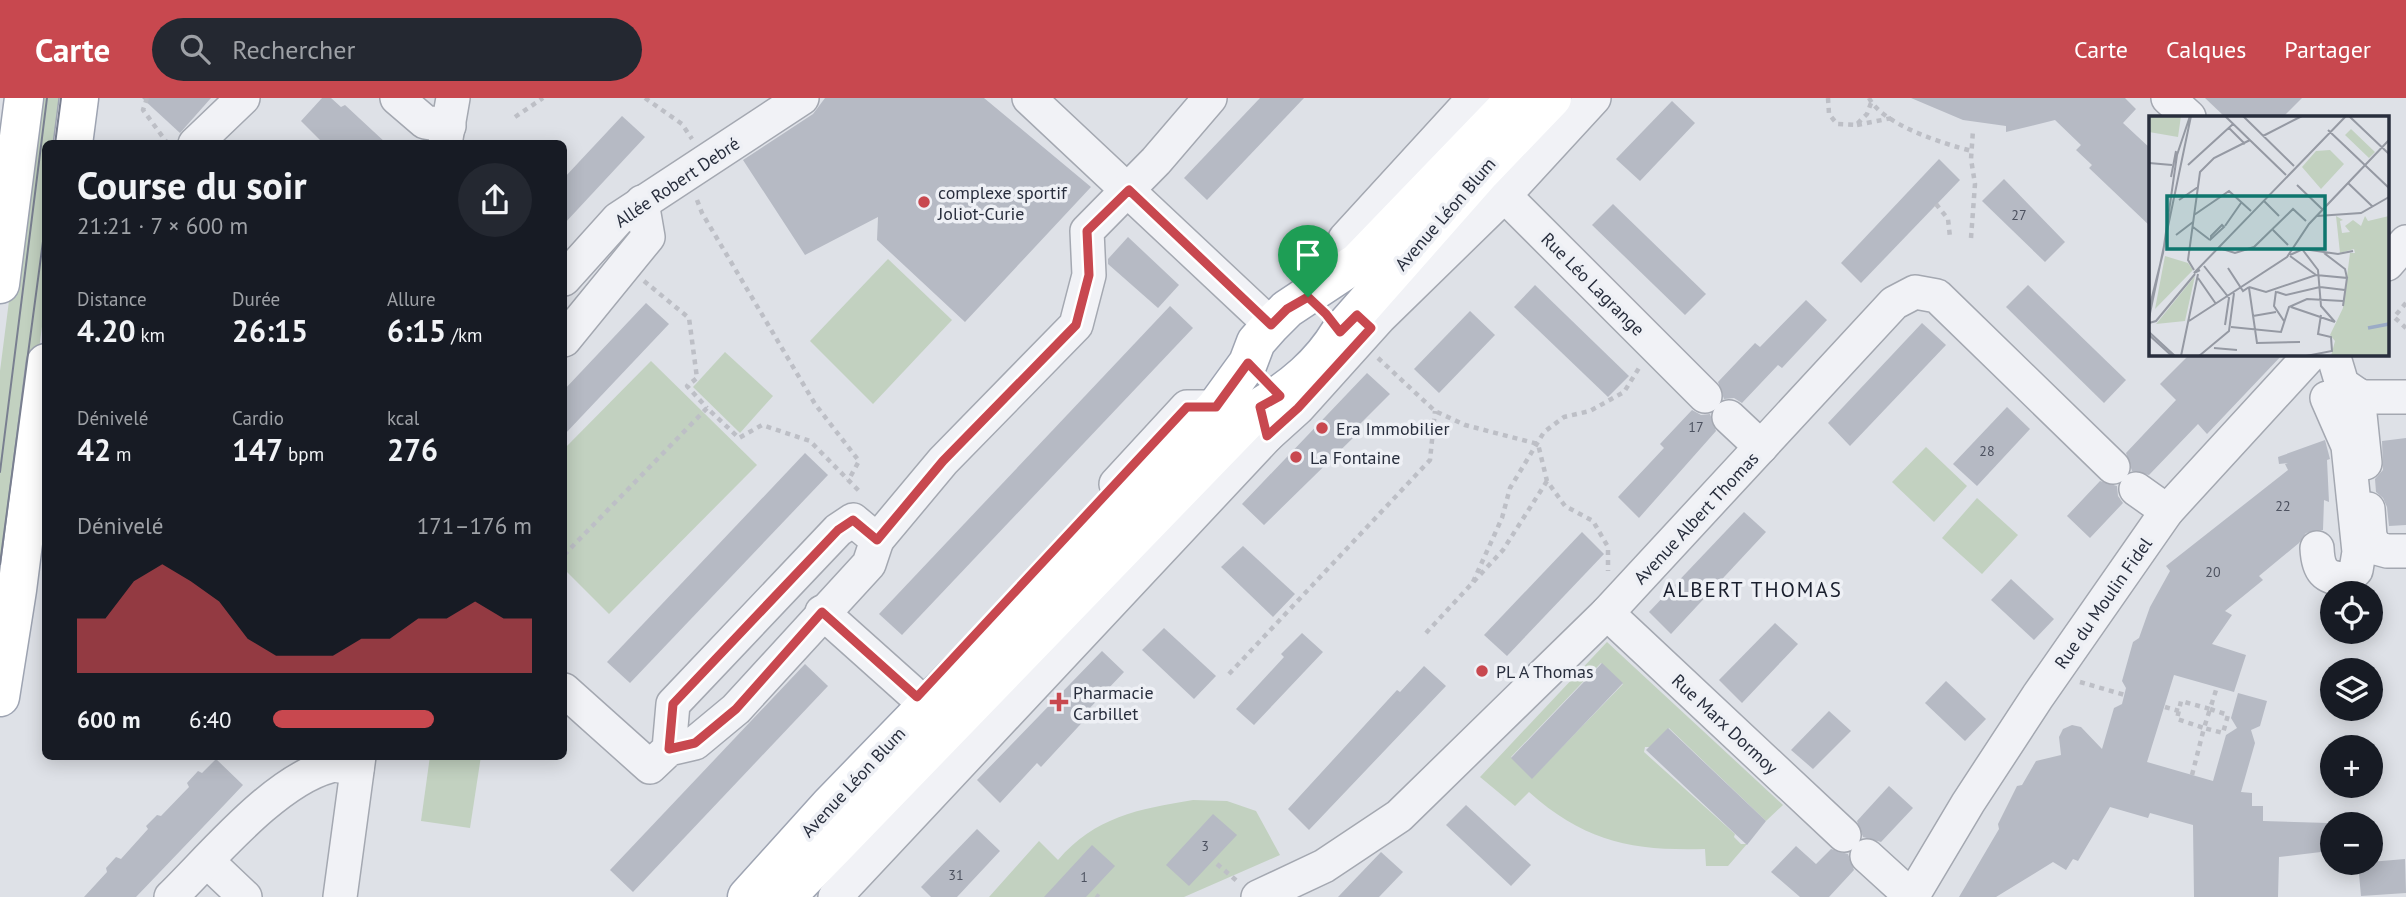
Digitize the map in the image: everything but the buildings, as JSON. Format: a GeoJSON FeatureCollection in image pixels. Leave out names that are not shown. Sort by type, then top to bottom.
{"type":"FeatureCollection","features":[{"type":"Feature","properties":{"kind":"main road"},"geometry":{"type":"LineString","coordinates":[[2,263],[24,98]]}},
{"type":"Feature","properties":{"kind":"main road"},"geometry":{"type":"LineString","coordinates":[[74,140],[79,98]]}},
{"type":"Feature","properties":{"kind":"main road","name":"Avenue Léon Blum"},"geometry":{"type":"LineString","coordinates":[[747,897],[922,701],[1216,407],[1248,363],[1256,342],[1271,325],[1287,309],[1358,262],[1516,98]]}},
{"type":"Feature","properties":{"kind":"main road","name":"Avenue Léon Blum"},"geometry":{"type":"LineString","coordinates":[[803,893],[1328,352],[1355,330],[1493,184],[1552,98]]}},
{"type":"Feature","properties":{"kind":"main road"},"geometry":{"type":"LineString","coordinates":[[1308,297],[1326,314],[1355,330]]}},
{"type":"Feature","properties":{"kind":"main road"},"geometry":{"type":"LineString","coordinates":[[1248,363],[1269,413]]}},
{"type":"Feature","properties":{"kind":"main road"},"geometry":{"type":"LineString","coordinates":[[0,697],[17,590],[42,394]]}},
{"type":"Feature","properties":{"kind":"street"},"geometry":{"type":"LineString","coordinates":[[199,140],[243,98]]}},
{"type":"Feature","properties":{"kind":"street"},"geometry":{"type":"LineString","coordinates":[[397,98],[425,122],[449,122]]}},
{"type":"Feature","properties":{"kind":"street","name":"Allée Robert Debré"},"geometry":{"type":"LineString","coordinates":[[567,276],[618,219],[802,98]]}},
{"type":"Feature","properties":{"kind":"street"},"geometry":{"type":"LineString","coordinates":[[1029,98],[1271,325]]}},
{"type":"Feature","properties":{"kind":"street"},"geometry":{"type":"LineString","coordinates":[[567,693],[650,767],[669,749],[695,743],[736,709],[822,612],[869,564],[884,532],[943,461],[1076,325],[1089,275],[1087,231],[1129,190],[1210,98]]}},
{"type":"Feature","properties":{"kind":"street"},"geometry":{"type":"LineString","coordinates":[[1358,262],[1345,239],[1474,98]]}},
{"type":"Feature","properties":{"kind":"street"},"geometry":{"type":"LineString","coordinates":[[1493,184],[1594,98]]}},
{"type":"Feature","properties":{"kind":"street"},"geometry":{"type":"LineString","coordinates":[[2168,98],[2188,116]]}},
{"type":"Feature","properties":{"kind":"street","name":"Rue Léo Lagrange"},"geometry":{"type":"LineString","coordinates":[[1493,184],[1717,407],[1761,447]]}},
{"type":"Feature","properties":{"kind":"street"},"geometry":{"type":"LineString","coordinates":[[567,336],[648,237],[642,202]]}},
{"type":"Feature","properties":{"kind":"street"},"geometry":{"type":"LineString","coordinates":[[2388,263],[2406,242]]}},
{"type":"Feature","properties":{"kind":"street","name":"Avenue Albert Thomas"},"geometry":{"type":"LineString","coordinates":[[1248,889],[1324,866],[1399,816],[1607,597],[1761,447],[1894,303],[1915,292],[1937,296],[2124,478],[2167,511]]}},
{"type":"Feature","properties":{"kind":"street","name":"Rue du Moulin Fidel"},"geometry":{"type":"LineString","coordinates":[[1912,897],[1968,803],[2038,696],[2167,511],[2310,355]]}},
{"type":"Feature","properties":{"kind":"street"},"geometry":{"type":"LineString","coordinates":[[2317,548],[2318,563],[2323,574],[2333,579],[2347,579],[2357,570],[2359,552],[2342,384],[2333,355]]}},
{"type":"Feature","properties":{"kind":"street"},"geometry":{"type":"LineString","coordinates":[[2269,402],[2343,397],[2406,397]]}},
{"type":"Feature","properties":{"kind":"street"},"geometry":{"type":"LineString","coordinates":[[2343,397],[2370,537],[2376,548],[2406,551]]}},
{"type":"Feature","properties":{"kind":"street"},"geometry":{"type":"LineString","coordinates":[[835,897],[1269,413]]}},
{"type":"Feature","properties":{"kind":"street"},"geometry":{"type":"LineString","coordinates":[[669,749],[673,704],[838,530],[853,520],[884,532]]}},
{"type":"Feature","properties":{"kind":"street","name":"Rue Marx Dormoy"},"geometry":{"type":"LineString","coordinates":[[1607,597],[1856,846],[1912,897]]}},
{"type":"Feature","properties":{"kind":"street"},"geometry":{"type":"LineString","coordinates":[[730,897],[922,701],[822,612]]}},
{"type":"Feature","properties":{"kind":"street"},"geometry":{"type":"LineString","coordinates":[[171,897],[275,794],[307,775],[333,765],[358,763],[340,897]]}},
{"type":"Feature","properties":{"kind":"street"},"geometry":{"type":"LineString","coordinates":[[207,861],[245,897]]}},
{"type":"Feature","properties":{"kind":"path"},"geometry":{"type":"LineString","coordinates":[[147,98],[143,110],[165,140]]}},
{"type":"Feature","properties":{"kind":"path"},"geometry":{"type":"LineString","coordinates":[[516,117],[543,98]]}},
{"type":"Feature","properties":{"kind":"path"},"geometry":{"type":"LineString","coordinates":[[645,98],[682,124],[697,166],[702,213],[815,404],[859,461],[848,481]]}},
{"type":"Feature","properties":{"kind":"path"},"geometry":{"type":"LineString","coordinates":[[1828,98],[1829,114],[1837,124],[1856,125],[1892,118]]}},
{"type":"Feature","properties":{"kind":"path"},"geometry":{"type":"LineString","coordinates":[[1856,125],[1867,114],[1870,100],[1892,118],[1937,142],[1972,151]]}},
{"type":"Feature","properties":{"kind":"path"},"geometry":{"type":"LineString","coordinates":[[1971,239],[1975,184],[1973,130]]}},
{"type":"Feature","properties":{"kind":"path"},"geometry":{"type":"LineString","coordinates":[[1936,204],[1948,219],[1950,237]]}},
{"type":"Feature","properties":{"kind":"path"},"geometry":{"type":"LineString","coordinates":[[624,266],[689,318],[697,378],[687,386],[707,408],[739,438],[762,425],[810,441],[848,481],[884,532]]}},
{"type":"Feature","properties":{"kind":"path"},"geometry":{"type":"LineString","coordinates":[[2406,303],[2394,317],[2406,328]]}},
{"type":"Feature","properties":{"kind":"path"},"geometry":{"type":"LineString","coordinates":[[1355,330],[1377,358],[1435,411],[1465,425],[1538,444]]}},
{"type":"Feature","properties":{"kind":"path"},"geometry":{"type":"LineString","coordinates":[[1473,582],[1502,518],[1510,488],[1544,432],[1564,417],[1590,411],[1624,392],[1645,360]]}},
{"type":"Feature","properties":{"kind":"path"},"geometry":{"type":"LineString","coordinates":[[567,552],[707,408]]}},
{"type":"Feature","properties":{"kind":"path"},"geometry":{"type":"LineString","coordinates":[[1229,674],[1430,460],[1435,411]]}},
{"type":"Feature","properties":{"kind":"path"},"geometry":{"type":"LineString","coordinates":[[1538,444],[1547,481],[1565,506],[1594,521],[1608,547],[1607,597]]}},
{"type":"Feature","properties":{"kind":"path"},"geometry":{"type":"LineString","coordinates":[[1426,633],[1503,550],[1547,481]]}},
{"type":"Feature","properties":{"kind":"path"},"geometry":{"type":"LineString","coordinates":[[2076,681],[2124,695]]}},
{"type":"Feature","properties":{"kind":"path"},"geometry":{"type":"LineString","coordinates":[[2192,775],[2217,687]]}},
{"type":"Feature","properties":{"kind":"path"},"geometry":{"type":"LineString","coordinates":[[2181,701],[2228,715],[2223,733],[2177,719],[2179,711],[2181,701]]}},
{"type":"Feature","properties":{"kind":"path"},"geometry":{"type":"LineString","coordinates":[[2165,707],[2179,711]]}},
{"type":"Feature","properties":{"kind":"path"},"geometry":{"type":"LineString","coordinates":[[1217,864],[1248,889]]}},
{"type":"Feature","properties":{"kind":"green space"},"geometry":{"type":"Polygon","coordinates":[[[35,98],[72,98],[66,140],[42,140],[42,327],[0,643],[0,371],[35,98]]]}},
{"type":"Feature","properties":{"kind":"green space"},"geometry":{"type":"Polygon","coordinates":[[[888,259],[952,320],[873,404],[810,341],[888,259]]]}},
{"type":"Feature","properties":{"kind":"green space"},"geometry":{"type":"Polygon","coordinates":[[[725,352],[773,396],[740,433],[693,387],[725,352]]]}},
{"type":"Feature","properties":{"kind":"green space"},"geometry":{"type":"Polygon","coordinates":[[[651,361],[757,465],[609,614],[567,572],[567,446],[651,361]]]}},
{"type":"Feature","properties":{"kind":"green space"},"geometry":{"type":"Polygon","coordinates":[[[1926,447],[1967,486],[1934,522],[1892,482],[1926,447]]]}},
{"type":"Feature","properties":{"kind":"green space"},"geometry":{"type":"Polygon","coordinates":[[[1977,498],[2018,535],[1982,574],[1942,538],[1977,498]]]}},
{"type":"Feature","properties":{"kind":"green space"},"geometry":{"type":"Polygon","coordinates":[[[1607,642],[1783,805],[1766,821],[1669,728],[1650,747],[1645,747],[1644,752],[1735,834],[1734,837],[1741,844],[1747,844],[1728,866],[1706,866],[1705,849],[1655,848],[1611,840],[1570,822],[1529,792],[1515,806],[1480,777],[1607,642]],[[1601,663],[1511,757],[1532,778],[1623,684],[1601,663]]]}},
{"type":"Feature","properties":{"kind":"green space"},"geometry":{"type":"Polygon","coordinates":[[[429,760],[480,760],[470,828],[421,821],[429,760]]]}},
{"type":"Feature","properties":{"kind":"green space"},"geometry":{"type":"Polygon","coordinates":[[[1193,800],[1227,801],[1256,811],[1280,855],[1184,897],[989,897],[1039,841],[1058,860],[1072,845],[1102,824],[1154,807],[1193,800]]]}},
{"type":"Feature","properties":{"kind":"tram line"},"geometry":{"type":"LineString","coordinates":[[0,472],[47,98]]}},
{"type":"Feature","properties":{"kind":"tram line"},"geometry":{"type":"LineString","coordinates":[[56,140],[61,98]]}},
{"type":"Feature","properties":{"kind":"tram line"},"geometry":{"type":"LineString","coordinates":[[0,564],[42,249]]}},
{"type":"Feature","properties":{"kind":"place","name":"complexe sportif Joliot-Curie"},"geometry":{"type":"Point","coordinates":[924,202]}},
{"type":"Feature","properties":{"kind":"place","name":"Era Immobilier"},"geometry":{"type":"Point","coordinates":[1322,428]}},
{"type":"Feature","properties":{"kind":"place","name":"La Fontaine"},"geometry":{"type":"Point","coordinates":[1296,457]}},
{"type":"Feature","properties":{"kind":"place","name":"PL A Thomas"},"geometry":{"type":"Point","coordinates":[1482,671]}},
{"type":"Feature","properties":{"kind":"place","name":"Pharmacie Carbillet"},"geometry":{"type":"Point","coordinates":[1059,702]}},
{"type":"Feature","properties":{"kind":"district","name":"ALBERT THOMAS"},"geometry":{"type":"Point","coordinates":[1753,589]}},
{"type":"Feature","properties":{"kind":"route"},"geometry":{"type":"LineString","coordinates":[[1129,190],[1271,325],[1287,309],[1308,297],[1340,332],[1357,315],[1371,328],[1298,408],[1267,436],[1260,407],[1280,396],[1248,363],[1216,407],[1187,407],[917,697],[822,612],[736,709],[695,743],[669,749],[673,704],[838,530],[853,520],[877,540],[943,461],[1076,325],[1089,275],[1087,231],[1129,190]]}}]}
